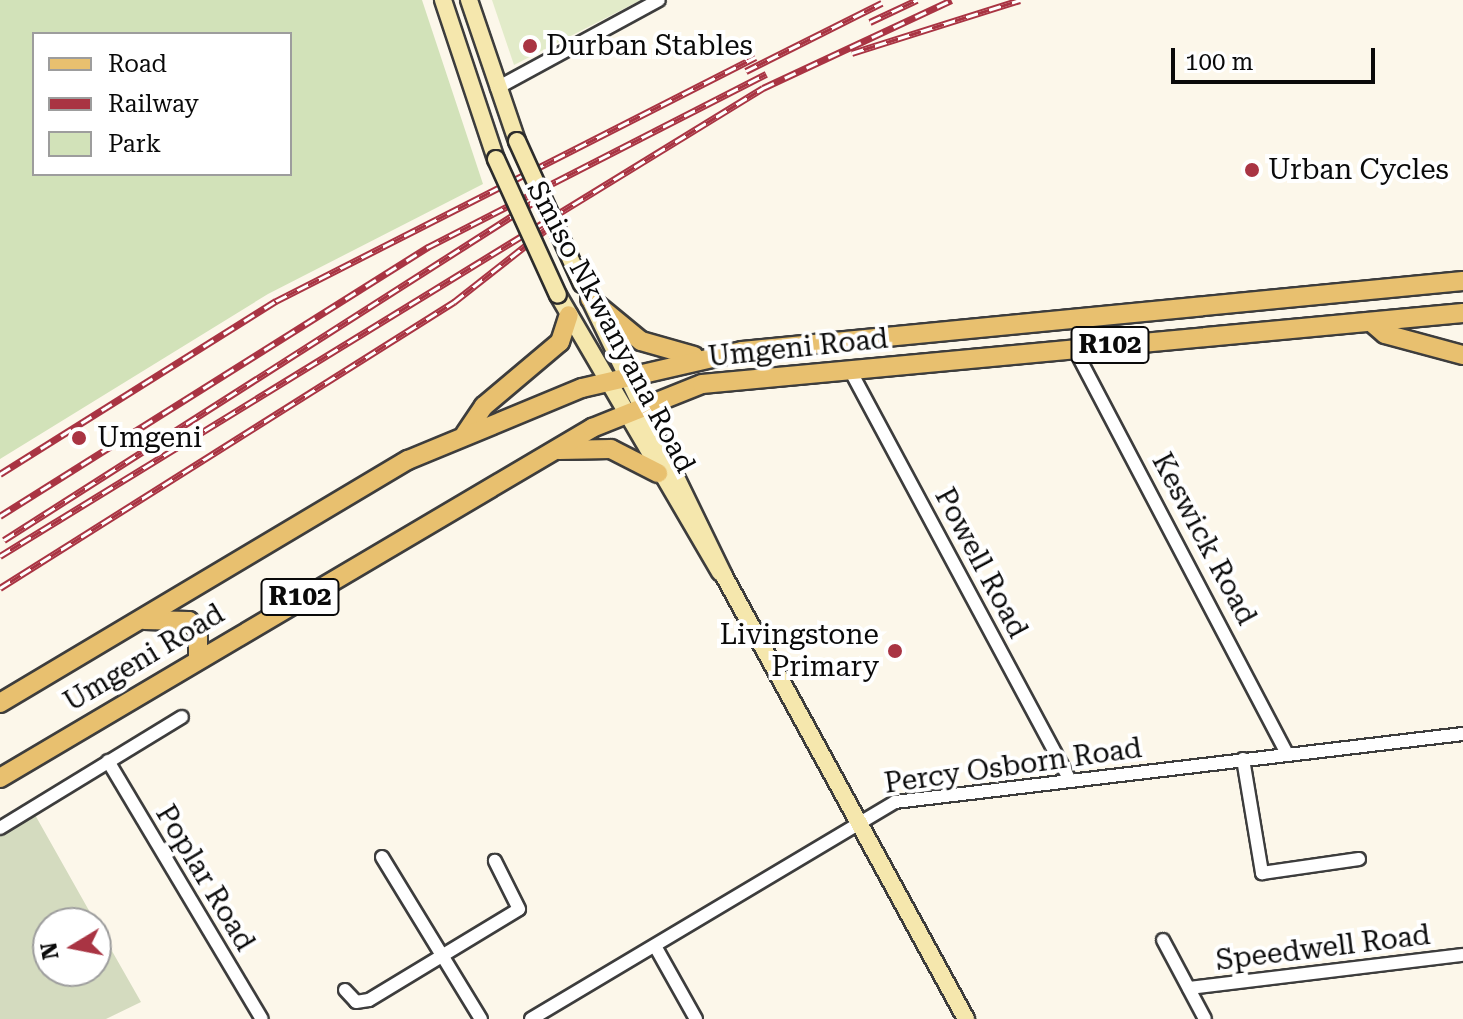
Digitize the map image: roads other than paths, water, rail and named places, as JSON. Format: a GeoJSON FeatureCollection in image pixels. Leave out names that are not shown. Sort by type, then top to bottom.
{"type":"FeatureCollection","features":[{"type":"Feature","properties":{"kind":"main road","name":"Umgeni Road"},"geometry":{"type":"LineString","coordinates":[[0,703],[382,475],[465,434],[607,381],[703,357],[1463,281]]}},
{"type":"Feature","properties":{"kind":"main road"},"geometry":{"type":"LineString","coordinates":[[586,292],[641,341],[703,357]]}},
{"type":"Feature","properties":{"kind":"main road","name":"Umgeni Road"},"geometry":{"type":"LineString","coordinates":[[0,778],[552,451],[635,410],[731,379],[1463,313]]}},
{"type":"Feature","properties":{"kind":"main road"},"geometry":{"type":"LineString","coordinates":[[465,434],[484,406],[560,342],[569,315]]}},
{"type":"Feature","properties":{"kind":"main road"},"geometry":{"type":"LineString","coordinates":[[1371,322],[1385,334],[1463,355]]}},
{"type":"Feature","properties":{"kind":"main road"},"geometry":{"type":"LineString","coordinates":[[552,451],[611,449],[658,473]]}},
{"type":"Feature","properties":{"kind":"main road"},"geometry":{"type":"LineString","coordinates":[[141,620],[189,621],[198,633],[198,658]]}},
{"type":"Feature","properties":{"kind":"street","name":"Smiso Nkwanyana Road"},"geometry":{"type":"LineString","coordinates":[[443,0],[496,159],[558,295],[607,381],[635,410],[966,1019]]}},
{"type":"Feature","properties":{"kind":"street","name":"Smiso Nkwanyana Road"},"geometry":{"type":"LineString","coordinates":[[469,0],[517,141],[628,375],[635,410],[658,473],[724,576]]}},
{"type":"Feature","properties":{"kind":"street"},"geometry":{"type":"LineString","coordinates":[[497,88],[659,0]]}},
{"type":"Feature","properties":{"kind":"street","name":"Keswick Road"},"geometry":{"type":"LineString","coordinates":[[1074,348],[1221,621],[1287,753]]}},
{"type":"Feature","properties":{"kind":"street","name":"Powell Road"},"geometry":{"type":"LineString","coordinates":[[850,370],[1069,779]]}},
{"type":"Feature","properties":{"kind":"street"},"geometry":{"type":"LineString","coordinates":[[0,828],[182,717]]}},
{"type":"Feature","properties":{"kind":"street","name":"Percy Osborn Road"},"geometry":{"type":"LineString","coordinates":[[531,1019],[895,802],[1463,734]]}},
{"type":"Feature","properties":{"kind":"street"},"geometry":{"type":"LineString","coordinates":[[1243,759],[1262,873],[1359,859]]}},
{"type":"Feature","properties":{"kind":"street","name":"Poplar Road"},"geometry":{"type":"LineString","coordinates":[[108,761],[262,1019]]}},
{"type":"Feature","properties":{"kind":"street"},"geometry":{"type":"LineString","coordinates":[[382,857],[481,1019]]}},
{"type":"Feature","properties":{"kind":"street"},"geometry":{"type":"LineString","coordinates":[[345,990],[362,1002],[519,909],[495,861]]}},
{"type":"Feature","properties":{"kind":"street"},"geometry":{"type":"LineString","coordinates":[[1163,940],[1205,1019]]}},
{"type":"Feature","properties":{"kind":"street"},"geometry":{"type":"LineString","coordinates":[[655,946],[696,1019]]}},
{"type":"Feature","properties":{"kind":"street","name":"Speedwell Road"},"geometry":{"type":"LineString","coordinates":[[1189,988],[1463,955]]}},
{"type":"Feature","properties":{"kind":"railway"},"geometry":{"type":"LineString","coordinates":[[870,22],[917,0]]}},
{"type":"Feature","properties":{"kind":"railway"},"geometry":{"type":"LineString","coordinates":[[0,556],[763,88],[952,0]]}},
{"type":"Feature","properties":{"kind":"railway"},"geometry":{"type":"LineString","coordinates":[[852,53],[1020,0]]}},
{"type":"Feature","properties":{"kind":"railway"},"geometry":{"type":"LineString","coordinates":[[746,71],[882,3]]}},
{"type":"Feature","properties":{"kind":"railway"},"geometry":{"type":"LineString","coordinates":[[0,474],[276,301],[756,57]]}},
{"type":"Feature","properties":{"kind":"railway"},"geometry":{"type":"LineString","coordinates":[[0,516],[428,247],[766,74]]}},
{"type":"Feature","properties":{"kind":"railway"},"geometry":{"type":"LineString","coordinates":[[4,540],[537,200]]}},
{"type":"Feature","properties":{"kind":"railway"},"geometry":{"type":"LineString","coordinates":[[0,588],[454,302],[557,221]]}},
{"type":"Feature","properties":{"kind":"place","name":"Durban Stables"},"geometry":{"type":"Point","coordinates":[530,46]}},
{"type":"Feature","properties":{"kind":"place","name":"Urban Cycles"},"geometry":{"type":"Point","coordinates":[1252,170]}},
{"type":"Feature","properties":{"kind":"place","name":"Umgeni"},"geometry":{"type":"Point","coordinates":[79,438]}},
{"type":"Feature","properties":{"kind":"place","name":"Livingstone Primary"},"geometry":{"type":"Point","coordinates":[895,651]}}]}
